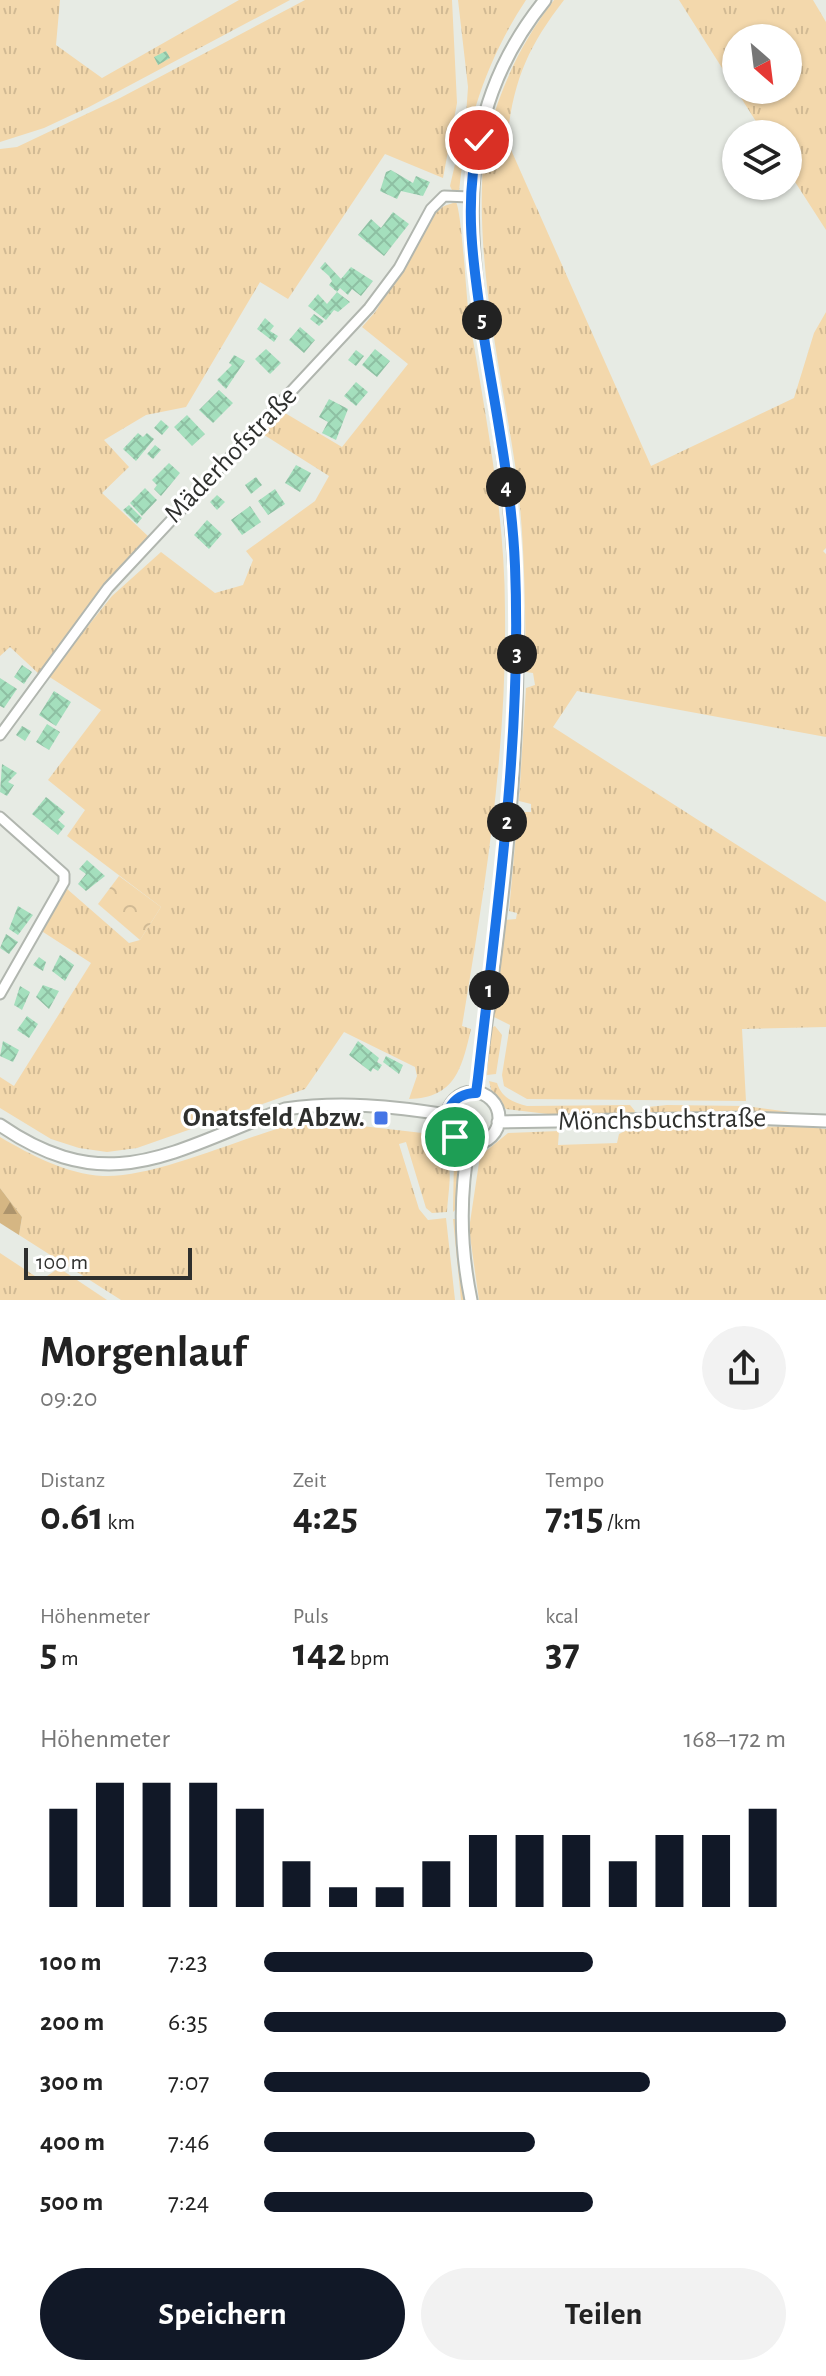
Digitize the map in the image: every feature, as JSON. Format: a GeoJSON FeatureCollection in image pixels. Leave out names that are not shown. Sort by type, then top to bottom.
{"type":"FeatureCollection","features":[{"type":"Feature","properties":{"kind":"street"},"geometry":{"type":"LineString","coordinates":[[476,1093],[500,903],[516,713],[517,640],[515,561],[502,445],[475,282],[470,197],[476,150],[492,91],[519,32],[545,0]]}},
{"type":"Feature","properties":{"kind":"street","name":"Mäderhofstraße"},"geometry":{"type":"LineString","coordinates":[[0,735],[108,588],[369,308],[399,268],[431,209],[444,196],[470,197]]}},
{"type":"Feature","properties":{"kind":"street"},"geometry":{"type":"LineString","coordinates":[[0,817],[64,874],[64,882],[0,994]]}},
{"type":"Feature","properties":{"kind":"street"},"geometry":{"type":"LineString","coordinates":[[476,1093],[491,1100],[498,1122],[485,1141],[469,1144],[450,1130],[447,1115],[454,1100],[476,1093]]}},
{"type":"Feature","properties":{"kind":"street"},"geometry":{"type":"LineString","coordinates":[[0,1125],[51,1155],[103,1166],[138,1163],[285,1109],[311,1105],[405,1108],[447,1115]]}},
{"type":"Feature","properties":{"kind":"street","name":"Mönchsbuchstraße"},"geometry":{"type":"LineString","coordinates":[[498,1122],[748,1118],[826,1121]]}},
{"type":"Feature","properties":{"kind":"street"},"geometry":{"type":"LineString","coordinates":[[469,1144],[462,1184],[461,1232],[471,1300]]}},
{"type":"Feature","properties":{"kind":"green space"},"geometry":{"type":"Polygon","coordinates":[[[0,0],[60,0],[56,45],[102,78],[239,0],[290,0],[89,107],[44,128],[0,142],[0,0]]]}},
{"type":"Feature","properties":{"kind":"green space"},"geometry":{"type":"Polygon","coordinates":[[[305,0],[452,0],[457,103],[443,178],[385,154],[288,299],[260,282],[186,407],[146,415],[104,440],[129,467],[102,493],[149,537],[102,589],[39,674],[10,647],[0,656],[0,149],[17,147],[120,98],[305,0]]]}},
{"type":"Feature","properties":{"kind":"green space"},"geometry":{"type":"Polygon","coordinates":[[[458,0],[526,0],[500,45],[480,92],[467,141],[459,192],[453,192],[450,186],[466,116],[468,87],[458,0]]]}},
{"type":"Feature","properties":{"kind":"green space"},"geometry":{"type":"Polygon","coordinates":[[[554,0],[564,0],[533,47],[519,78],[508,133],[499,137],[488,134],[514,64],[554,0]]]}},
{"type":"Feature","properties":{"kind":"green space"},"geometry":{"type":"Polygon","coordinates":[[[679,0],[813,0],[826,22],[826,230],[802,193],[802,120],[755,120],[745,104],[802,104],[802,24],[722,24],[722,68],[679,0]]]}},
{"type":"Feature","properties":{"kind":"green space"},"geometry":{"type":"Polygon","coordinates":[[[508,143],[651,466],[794,398],[814,333],[826,312],[826,548],[823,551],[826,554],[826,737],[577,691],[553,727],[826,902],[826,1027],[742,1029],[746,1101],[527,1099],[504,1086],[502,1075],[510,1025],[492,1016],[506,920],[516,919],[517,913],[509,911],[518,812],[531,812],[531,804],[519,801],[526,688],[535,685],[533,673],[526,672],[519,496],[490,312],[483,233],[484,151],[508,143]]]}},
{"type":"Feature","properties":{"kind":"green space"},"geometry":{"type":"Polygon","coordinates":[[[456,202],[469,316],[498,500],[505,611],[498,767],[486,871],[462,1026],[471,1029],[460,1068],[447,1086],[437,1093],[409,1099],[417,1076],[415,1067],[344,1032],[305,1089],[137,1148],[107,1152],[79,1148],[51,1139],[0,1108],[0,1077],[14,1086],[91,963],[40,930],[66,888],[129,943],[140,940],[161,907],[67,836],[85,810],[48,780],[101,710],[48,676],[112,596],[161,552],[215,593],[243,585],[253,560],[246,551],[315,501],[329,476],[258,431],[280,410],[342,447],[408,364],[362,327],[376,311],[434,214],[456,202]]]}},
{"type":"Feature","properties":{"kind":"green space"},"geometry":{"type":"Polygon","coordinates":[[[119,876],[161,907],[140,940],[98,904],[119,876]]]}},
{"type":"Feature","properties":{"kind":"green space"},"geometry":{"type":"Polygon","coordinates":[[[495,1026],[502,1035],[496,1074],[487,1075],[491,1028],[495,1026]]]}},
{"type":"Feature","properties":{"kind":"green space"},"geometry":{"type":"Polygon","coordinates":[[[489,1081],[497,1083],[508,1099],[527,1106],[630,1105],[635,1111],[632,1116],[556,1115],[506,1109],[492,1093],[489,1081]]]}},
{"type":"Feature","properties":{"kind":"green space"},"geometry":{"type":"Polygon","coordinates":[[[745,1106],[790,1112],[650,1115],[646,1112],[648,1107],[745,1106]]]}},
{"type":"Feature","properties":{"kind":"green space"},"geometry":{"type":"Polygon","coordinates":[[[310,1120],[431,1134],[439,1143],[450,1170],[447,1212],[432,1213],[426,1208],[406,1142],[399,1144],[419,1209],[428,1220],[446,1218],[455,1300],[121,1300],[19,1235],[22,1217],[0,1188],[0,1137],[62,1168],[103,1176],[126,1175],[177,1163],[310,1120]]]}},
{"type":"Feature","properties":{"kind":"green space"},"geometry":{"type":"Polygon","coordinates":[[[799,1126],[826,1129],[826,1300],[479,1300],[469,1229],[480,1156],[508,1133],[559,1131],[558,1145],[617,1143],[619,1134],[627,1130],[799,1126]]]}},
{"type":"Feature","properties":{"kind":"green space"},"geometry":{"type":"Polygon","coordinates":[[[434,1127],[445,1134],[456,1152],[458,1186],[453,1212],[454,1156],[434,1127]]]}},
{"type":"Feature","properties":{"kind":"green space"},"geometry":{"type":"Polygon","coordinates":[[[0,1188],[22,1217],[19,1235],[0,1223],[0,1188]]]}},
{"type":"Feature","properties":{"kind":"green space"},"geometry":{"type":"Polygon","coordinates":[[[453,1219],[456,1219],[465,1300],[461,1300],[453,1219]]]}},
{"type":"Feature","properties":{"kind":"green space"},"geometry":{"type":"Polygon","coordinates":[[[0,1253],[41,1280],[59,1268],[107,1300],[0,1300],[0,1253]]]}},
{"type":"Feature","properties":{"kind":"building"},"geometry":{"type":"Polygon","coordinates":[[[166,51],[170,58],[158,65],[154,57],[166,51]]]}},
{"type":"Feature","properties":{"kind":"building"},"geometry":{"type":"Polygon","coordinates":[[[391,170],[413,183],[416,176],[430,182],[423,196],[401,191],[397,199],[380,191],[386,172],[391,170]]]}},
{"type":"Feature","properties":{"kind":"building"},"geometry":{"type":"Polygon","coordinates":[[[393,212],[409,224],[384,256],[358,235],[371,219],[381,228],[393,212]]]}},
{"type":"Feature","properties":{"kind":"building"},"geometry":{"type":"Polygon","coordinates":[[[325,262],[341,279],[351,267],[373,281],[361,296],[352,289],[348,295],[340,288],[337,292],[329,285],[332,281],[329,276],[320,268],[325,262]]]}},
{"type":"Feature","properties":{"kind":"building"},"geometry":{"type":"Polygon","coordinates":[[[337,292],[350,302],[338,312],[334,310],[326,320],[308,306],[318,294],[327,304],[337,292]]]}},
{"type":"Feature","properties":{"kind":"building"},"geometry":{"type":"Polygon","coordinates":[[[314,314],[324,321],[319,326],[310,319],[314,314]]]}},
{"type":"Feature","properties":{"kind":"building"},"geometry":{"type":"Polygon","coordinates":[[[265,318],[274,326],[270,331],[278,336],[274,342],[257,329],[265,318]]]}},
{"type":"Feature","properties":{"kind":"building"},"geometry":{"type":"Polygon","coordinates":[[[300,327],[315,340],[304,353],[289,340],[300,327]]]}},
{"type":"Feature","properties":{"kind":"building"},"geometry":{"type":"Polygon","coordinates":[[[266,349],[281,363],[270,374],[255,359],[266,349]]]}},
{"type":"Feature","properties":{"kind":"building"},"geometry":{"type":"Polygon","coordinates":[[[375,349],[390,361],[377,377],[362,365],[375,349]]]}},
{"type":"Feature","properties":{"kind":"building"},"geometry":{"type":"Polygon","coordinates":[[[356,350],[364,356],[356,366],[348,360],[356,350]]]}},
{"type":"Feature","properties":{"kind":"building"},"geometry":{"type":"Polygon","coordinates":[[[234,355],[245,361],[226,389],[217,380],[232,365],[229,363],[234,355]]]}},
{"type":"Feature","properties":{"kind":"building"},"geometry":{"type":"Polygon","coordinates":[[[356,382],[368,392],[356,406],[344,396],[356,382]]]}},
{"type":"Feature","properties":{"kind":"building"},"geometry":{"type":"Polygon","coordinates":[[[219,390],[233,403],[213,423],[199,410],[219,390]]]}},
{"type":"Feature","properties":{"kind":"building"},"geometry":{"type":"Polygon","coordinates":[[[329,399],[348,409],[336,440],[322,433],[328,422],[319,417],[329,399]]]}},
{"type":"Feature","properties":{"kind":"building"},"geometry":{"type":"Polygon","coordinates":[[[187,415],[205,434],[192,446],[174,427],[187,415]]]}},
{"type":"Feature","properties":{"kind":"building"},"geometry":{"type":"Polygon","coordinates":[[[161,420],[169,427],[162,435],[154,428],[161,420]]]}},
{"type":"Feature","properties":{"kind":"building"},"geometry":{"type":"Polygon","coordinates":[[[138,433],[143,437],[147,433],[154,439],[136,461],[123,449],[138,433]]]}},
{"type":"Feature","properties":{"kind":"building"},"geometry":{"type":"Polygon","coordinates":[[[155,445],[161,450],[153,459],[147,454],[155,445]]]}},
{"type":"Feature","properties":{"kind":"building"},"geometry":{"type":"Polygon","coordinates":[[[169,463],[180,473],[161,496],[154,489],[157,485],[152,480],[169,463]]]}},
{"type":"Feature","properties":{"kind":"building"},"geometry":{"type":"Polygon","coordinates":[[[296,465],[311,473],[300,492],[285,483],[296,465]]]}},
{"type":"Feature","properties":{"kind":"building"},"geometry":{"type":"Polygon","coordinates":[[[256,477],[262,485],[251,494],[245,485],[256,477]]]}},
{"type":"Feature","properties":{"kind":"building"},"geometry":{"type":"Polygon","coordinates":[[[145,488],[157,500],[142,516],[130,503],[145,488]]]}},
{"type":"Feature","properties":{"kind":"building"},"geometry":{"type":"Polygon","coordinates":[[[275,489],[285,504],[268,515],[258,501],[275,489]]]}},
{"type":"Feature","properties":{"kind":"building"},"geometry":{"type":"Polygon","coordinates":[[[217,495],[225,502],[217,510],[210,502],[217,495]]]}},
{"type":"Feature","properties":{"kind":"building"},"geometry":{"type":"Polygon","coordinates":[[[129,505],[142,518],[137,524],[123,510],[129,505]]]}},
{"type":"Feature","properties":{"kind":"building"},"geometry":{"type":"Polygon","coordinates":[[[250,506],[261,522],[242,535],[231,520],[250,506]]]}},
{"type":"Feature","properties":{"kind":"building"},"geometry":{"type":"Polygon","coordinates":[[[207,520],[222,534],[209,549],[194,535],[207,520]]]}},
{"type":"Feature","properties":{"kind":"building"},"geometry":{"type":"Polygon","coordinates":[[[22,665],[32,672],[24,684],[14,677],[22,665]]]}},
{"type":"Feature","properties":{"kind":"building"},"geometry":{"type":"Polygon","coordinates":[[[0,678],[17,689],[4,708],[0,706],[0,678]]]}},
{"type":"Feature","properties":{"kind":"building"},"geometry":{"type":"Polygon","coordinates":[[[54,691],[71,702],[56,726],[39,715],[54,691]]]}},
{"type":"Feature","properties":{"kind":"building"},"geometry":{"type":"Polygon","coordinates":[[[47,724],[60,732],[49,750],[36,742],[47,724]]]}},
{"type":"Feature","properties":{"kind":"building"},"geometry":{"type":"Polygon","coordinates":[[[22,726],[31,731],[25,741],[16,735],[22,726]]]}},
{"type":"Feature","properties":{"kind":"building"},"geometry":{"type":"Polygon","coordinates":[[[2,764],[17,773],[8,782],[14,785],[7,796],[0,792],[2,764]]]}},
{"type":"Feature","properties":{"kind":"building"},"geometry":{"type":"Polygon","coordinates":[[[46,797],[65,812],[58,820],[65,826],[58,835],[32,814],[46,797]]]}},
{"type":"Feature","properties":{"kind":"building"},"geometry":{"type":"Polygon","coordinates":[[[87,860],[105,876],[86,891],[78,884],[86,874],[79,869],[87,860]]]}},
{"type":"Feature","properties":{"kind":"building"},"geometry":{"type":"Polygon","coordinates":[[[18,906],[33,915],[18,935],[9,929],[18,906]]]}},
{"type":"Feature","properties":{"kind":"building"},"geometry":{"type":"Polygon","coordinates":[[[6,934],[18,942],[9,954],[0,948],[6,934]]]}},
{"type":"Feature","properties":{"kind":"building"},"geometry":{"type":"Polygon","coordinates":[[[60,955],[74,965],[65,981],[52,971],[60,955]]]}},
{"type":"Feature","properties":{"kind":"building"},"geometry":{"type":"Polygon","coordinates":[[[39,957],[46,962],[43,971],[33,965],[39,957]]]}},
{"type":"Feature","properties":{"kind":"building"},"geometry":{"type":"Polygon","coordinates":[[[43,985],[59,991],[49,1009],[36,997],[43,985]]]}},
{"type":"Feature","properties":{"kind":"building"},"geometry":{"type":"Polygon","coordinates":[[[20,986],[30,992],[22,1010],[14,1005],[20,986]]]}},
{"type":"Feature","properties":{"kind":"building"},"geometry":{"type":"Polygon","coordinates":[[[27,1016],[38,1024],[29,1038],[17,1030],[27,1016]]]}},
{"type":"Feature","properties":{"kind":"building"},"geometry":{"type":"Polygon","coordinates":[[[3,1041],[19,1050],[13,1062],[0,1056],[3,1041]]]}},
{"type":"Feature","properties":{"kind":"building"},"geometry":{"type":"Polygon","coordinates":[[[358,1041],[379,1058],[377,1062],[382,1065],[378,1071],[373,1068],[371,1072],[349,1055],[358,1041]]]}},
{"type":"Feature","properties":{"kind":"building"},"geometry":{"type":"Polygon","coordinates":[[[386,1056],[403,1065],[399,1074],[383,1062],[386,1056]]]}},
{"type":"Feature","properties":{"kind":"place","name":"Onatsfeld Abzw."},"geometry":{"type":"Point","coordinates":[381,1118]}},
{"type":"Feature","properties":{"kind":"route"},"geometry":{"type":"LineString","coordinates":[[455,1137],[447,1123],[449,1107],[460,1096],[476,1093],[500,903],[516,713],[515,561],[502,445],[475,282],[472,236],[470,197],[479,140]]}}]}
